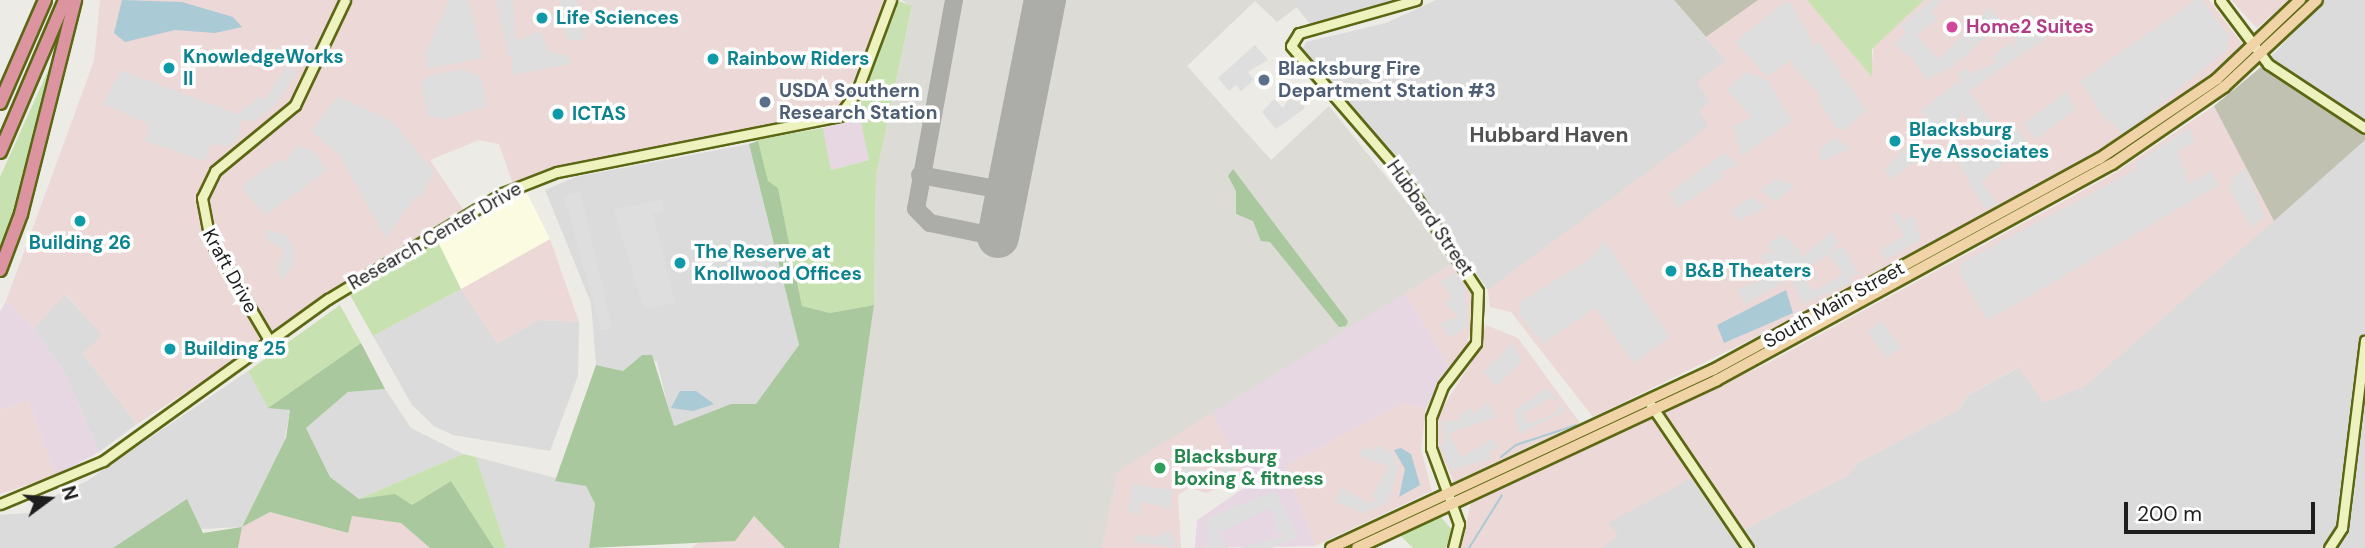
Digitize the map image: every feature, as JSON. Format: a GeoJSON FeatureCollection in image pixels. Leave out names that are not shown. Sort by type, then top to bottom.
{"type":"FeatureCollection","features":[{"type":"Feature","properties":{"kind":"highway"},"geometry":{"type":"LineString","coordinates":[[0,103],[45,0]]}},
{"type":"Feature","properties":{"kind":"highway"},"geometry":{"type":"LineString","coordinates":[[0,152],[65,0]]}},
{"type":"Feature","properties":{"kind":"highway"},"geometry":{"type":"LineString","coordinates":[[0,270],[21,214],[75,0]]}},
{"type":"Feature","properties":{"kind":"main road","name":"South Main Street"},"geometry":{"type":"LineString","coordinates":[[2258,51],[2300,0]]}},
{"type":"Feature","properties":{"kind":"main road","name":"South Main Street"},"geometry":{"type":"LineString","coordinates":[[1331,548],[1451,498],[1651,405],[2112,164],[2188,115],[2316,0]]}},
{"type":"Feature","properties":{"kind":"main road","name":"South Main Street"},"geometry":{"type":"LineString","coordinates":[[1357,548],[1451,498]]}},
{"type":"Feature","properties":{"kind":"street","name":"Kraft Drive"},"geometry":{"type":"LineString","coordinates":[[270,340],[206,232],[202,198],[219,167],[269,132],[295,105],[345,0]]}},
{"type":"Feature","properties":{"kind":"street","name":"Research Center Drive"},"geometry":{"type":"LineString","coordinates":[[0,504],[103,460],[270,340],[391,259],[524,184],[839,116],[854,97],[891,0]]}},
{"type":"Feature","properties":{"kind":"street","name":"Hubbard Street"},"geometry":{"type":"LineString","coordinates":[[1416,0],[1299,33],[1291,43],[1294,56],[1422,202],[1478,291],[1476,343],[1443,386],[1431,418],[1431,448],[1451,498],[1459,528],[1453,548]]}},
{"type":"Feature","properties":{"kind":"street"},"geometry":{"type":"LineString","coordinates":[[2220,0],[2258,51],[2306,93],[2365,128]]}},
{"type":"Feature","properties":{"kind":"street"},"geometry":{"type":"LineString","coordinates":[[2329,548],[2343,519],[2365,340]]}},
{"type":"Feature","properties":{"kind":"street"},"geometry":{"type":"LineString","coordinates":[[1651,405],[1748,548]]}},
{"type":"Feature","properties":{"kind":"shaded area"},"geometry":{"type":"Polygon","coordinates":[[[100,0],[885,0],[847,97],[833,113],[561,167],[513,184],[499,144],[479,140],[430,160],[464,211],[137,424],[83,354],[102,335],[66,294],[34,328],[6,301],[94,61],[100,0]]]}},
{"type":"Feature","properties":{"kind":"shaded area"},"geometry":{"type":"Polygon","coordinates":[[[449,0],[467,0],[483,58],[427,69],[424,56],[449,0]]]}},
{"type":"Feature","properties":{"kind":"shaded area"},"geometry":{"type":"Polygon","coordinates":[[[496,0],[513,0],[516,41],[540,31],[549,51],[568,56],[571,64],[511,75],[513,57],[508,57],[496,0]]]}},
{"type":"Feature","properties":{"kind":"shaded area"},"geometry":{"type":"Polygon","coordinates":[[[559,0],[577,0],[585,41],[567,39],[559,0]]]}},
{"type":"Feature","properties":{"kind":"shaded area"},"geometry":{"type":"Polygon","coordinates":[[[902,0],[1291,0],[1297,7],[1277,22],[1255,1],[1187,66],[1271,160],[1329,106],[1455,262],[1118,471],[1102,548],[839,548],[874,305],[876,176],[912,7],[902,0]]]}},
{"type":"Feature","properties":{"kind":"shaded area"},"geometry":{"type":"Polygon","coordinates":[[[1291,0],[1393,0],[1310,24],[1291,0]]]}},
{"type":"Feature","properties":{"kind":"shaded area","name":"Hubbard Haven"},"geometry":{"type":"Polygon","coordinates":[[[1436,0],[1674,0],[1726,61],[1710,102],[1709,127],[1488,290],[1394,154],[1302,50],[1306,42],[1386,23],[1436,0]]]}},
{"type":"Feature","properties":{"kind":"shaded area"},"geometry":{"type":"Polygon","coordinates":[[[1674,0],[1758,0],[1706,37],[1674,0]]]}},
{"type":"Feature","properties":{"kind":"shaded area"},"geometry":{"type":"Polygon","coordinates":[[[1758,0],[1807,0],[1870,74],[1874,46],[1924,0],[2209,0],[2244,46],[2190,92],[2108,146],[1805,313],[1593,417],[1511,312],[1490,307],[1488,290],[1708,127],[1699,110],[1710,102],[1697,82],[1726,61],[1706,37],[1758,0]]]}},
{"type":"Feature","properties":{"kind":"shaded area"},"geometry":{"type":"Polygon","coordinates":[[[1932,0],[1943,0],[1931,12],[1937,19],[1917,35],[1939,59],[1989,8],[2001,20],[1984,28],[1989,33],[1961,61],[1957,57],[1956,65],[1926,80],[1912,58],[1893,45],[1906,33],[1900,26],[1932,0]]]}},
{"type":"Feature","properties":{"kind":"shaded area"},"geometry":{"type":"Polygon","coordinates":[[[2195,0],[2202,0],[2229,35],[2227,50],[2123,135],[2111,120],[2108,125],[2080,81],[2195,0]]]}},
{"type":"Feature","properties":{"kind":"shaded area"},"geometry":{"type":"Polygon","coordinates":[[[2231,0],[2289,0],[2257,28],[2231,0]]]}},
{"type":"Feature","properties":{"kind":"shaded area"},"geometry":{"type":"Polygon","coordinates":[[[2325,0],[2365,0],[2365,132],[2261,67],[2325,0]]]}},
{"type":"Feature","properties":{"kind":"shaded area"},"geometry":{"type":"Polygon","coordinates":[[[1784,2],[1792,4],[1814,45],[1819,42],[1842,74],[1837,78],[1845,78],[1867,111],[1845,130],[1837,129],[1817,99],[1821,96],[1792,65],[1794,58],[1767,77],[1735,42],[1784,2]]]}},
{"type":"Feature","properties":{"kind":"shaded area"},"geometry":{"type":"Polygon","coordinates":[[[2031,13],[2048,37],[1969,91],[1997,129],[1982,140],[1954,102],[1962,116],[1936,136],[1921,110],[1958,82],[1964,85],[1956,74],[1966,68],[1975,77],[1973,72],[1996,63],[1992,57],[2011,42],[2016,48],[2013,31],[2031,13]]]}},
{"type":"Feature","properties":{"kind":"shaded area"},"geometry":{"type":"Polygon","coordinates":[[[1255,45],[1268,60],[1248,72],[1254,80],[1241,91],[1236,85],[1229,91],[1218,78],[1255,45]]]}},
{"type":"Feature","properties":{"kind":"shaded area"},"geometry":{"type":"Polygon","coordinates":[[[286,66],[297,72],[275,105],[255,120],[240,121],[239,136],[228,146],[211,145],[204,161],[145,141],[149,124],[103,104],[121,70],[238,114],[259,97],[265,100],[286,66]]]}},
{"type":"Feature","properties":{"kind":"shaded area"},"geometry":{"type":"Polygon","coordinates":[[[2261,67],[2365,132],[2365,140],[2274,221],[2214,106],[2261,67]]]}},
{"type":"Feature","properties":{"kind":"shaded area"},"geometry":{"type":"Polygon","coordinates":[[[462,69],[481,77],[487,106],[445,119],[427,116],[421,83],[427,76],[462,69]]]}},
{"type":"Feature","properties":{"kind":"shaded area"},"geometry":{"type":"Polygon","coordinates":[[[1745,72],[1768,80],[1792,121],[1742,156],[1732,126],[1752,117],[1727,90],[1745,72]]]}},
{"type":"Feature","properties":{"kind":"shaded area"},"geometry":{"type":"Polygon","coordinates":[[[1295,89],[1305,108],[1276,129],[1262,112],[1274,99],[1283,108],[1295,89]]]}},
{"type":"Feature","properties":{"kind":"shaded area"},"geometry":{"type":"Polygon","coordinates":[[[2067,91],[2074,110],[2036,140],[2023,124],[2067,91]]]}},
{"type":"Feature","properties":{"kind":"shaded area"},"geometry":{"type":"Polygon","coordinates":[[[338,96],[393,122],[434,171],[421,198],[416,196],[386,239],[340,156],[311,131],[338,96]]]}},
{"type":"Feature","properties":{"kind":"shaded area"},"geometry":{"type":"Polygon","coordinates":[[[2214,106],[2274,221],[2085,386],[2044,403],[2018,367],[1968,395],[1959,409],[1857,463],[1848,475],[1732,536],[1691,478],[1608,523],[1618,534],[1601,548],[1461,548],[1471,502],[1768,363],[2115,173],[2214,106]]]}},
{"type":"Feature","properties":{"kind":"shaded area"},"geometry":{"type":"Polygon","coordinates":[[[860,118],[869,160],[831,170],[823,128],[860,118]]]}},
{"type":"Feature","properties":{"kind":"shaded area"},"geometry":{"type":"Polygon","coordinates":[[[2017,128],[2027,142],[1982,182],[1998,205],[1984,208],[1958,162],[2017,128]]]}},
{"type":"Feature","properties":{"kind":"shaded area"},"geometry":{"type":"Polygon","coordinates":[[[2189,128],[2195,141],[2178,152],[2189,184],[2211,171],[2219,185],[1989,320],[1984,316],[1959,272],[1961,263],[2137,169],[2135,163],[2189,128]]]}},
{"type":"Feature","properties":{"kind":"shaded area"},"geometry":{"type":"Polygon","coordinates":[[[1834,138],[1851,148],[1822,162],[1819,149],[1834,138]]]}},
{"type":"Feature","properties":{"kind":"shaded area"},"geometry":{"type":"Polygon","coordinates":[[[2365,140],[2365,548],[1601,548],[1617,535],[1607,523],[1691,478],[1732,536],[1848,475],[1857,463],[1959,409],[1968,395],[2019,367],[2085,386],[2365,140]]]}},
{"type":"Feature","properties":{"kind":"shaded area"},"geometry":{"type":"Polygon","coordinates":[[[749,144],[799,345],[756,405],[731,404],[673,426],[657,362],[642,355],[623,371],[596,365],[591,303],[545,190],[575,177],[749,144]]]}},
{"type":"Feature","properties":{"kind":"shaded area"},"geometry":{"type":"Polygon","coordinates":[[[297,146],[312,150],[328,170],[266,215],[243,190],[246,182],[280,159],[284,163],[297,146]]]}},
{"type":"Feature","properties":{"kind":"shaded area"},"geometry":{"type":"Polygon","coordinates":[[[1906,147],[1916,161],[1891,179],[1884,170],[1906,147]]]}},
{"type":"Feature","properties":{"kind":"shaded area"},"geometry":{"type":"Polygon","coordinates":[[[1724,153],[1740,165],[1720,172],[1723,177],[1678,208],[1668,193],[1724,153]]]}},
{"type":"Feature","properties":{"kind":"shaded area"},"geometry":{"type":"Polygon","coordinates":[[[2246,169],[2265,217],[2251,228],[2231,192],[2231,178],[2246,169]]]}},
{"type":"Feature","properties":{"kind":"shaded area"},"geometry":{"type":"Polygon","coordinates":[[[1776,179],[1795,185],[1776,201],[1760,190],[1776,179]]]}},
{"type":"Feature","properties":{"kind":"shaded area"},"geometry":{"type":"Polygon","coordinates":[[[580,191],[612,328],[601,330],[564,195],[580,191]]]}},
{"type":"Feature","properties":{"kind":"shaded area"},"geometry":{"type":"Polygon","coordinates":[[[527,193],[550,239],[461,289],[438,242],[527,193]]]}},
{"type":"Feature","properties":{"kind":"shaded area"},"geometry":{"type":"Polygon","coordinates":[[[1750,197],[1767,207],[1738,221],[1730,211],[1750,197]]]}},
{"type":"Feature","properties":{"kind":"shaded area"},"geometry":{"type":"Polygon","coordinates":[[[661,199],[664,211],[653,214],[675,302],[644,309],[614,210],[661,199]]]}},
{"type":"Feature","properties":{"kind":"shaded area"},"geometry":{"type":"Polygon","coordinates":[[[1898,212],[1903,221],[1913,216],[1921,240],[1885,260],[1879,250],[1904,236],[1892,215],[1898,212]]]}},
{"type":"Feature","properties":{"kind":"shaded area"},"geometry":{"type":"Polygon","coordinates":[[[265,229],[286,235],[295,249],[294,265],[282,279],[277,270],[284,250],[266,240],[265,229]]]}},
{"type":"Feature","properties":{"kind":"shaded area"},"geometry":{"type":"Polygon","coordinates":[[[1831,232],[1838,242],[1827,256],[1745,305],[1737,289],[1767,278],[1772,266],[1759,256],[1772,252],[1767,245],[1782,234],[1801,251],[1800,259],[1831,232]]]}},
{"type":"Feature","properties":{"kind":"shaded area"},"geometry":{"type":"Polygon","coordinates":[[[550,239],[579,322],[539,320],[497,343],[461,289],[550,239]]]}},
{"type":"Feature","properties":{"kind":"shaded area"},"geometry":{"type":"Polygon","coordinates":[[[1604,240],[1670,337],[1633,363],[1595,308],[1541,345],[1541,336],[1536,338],[1520,315],[1520,302],[1591,258],[1604,240]]]}},
{"type":"Feature","properties":{"kind":"shaded area"},"geometry":{"type":"Polygon","coordinates":[[[1843,246],[1858,273],[1849,278],[1852,283],[1803,304],[1792,282],[1802,276],[1813,291],[1843,274],[1828,254],[1843,246]]]}},
{"type":"Feature","properties":{"kind":"shaded area"},"geometry":{"type":"Polygon","coordinates":[[[1455,262],[1470,285],[1474,320],[1466,346],[1449,367],[1405,293],[1455,262]]]}},
{"type":"Feature","properties":{"kind":"shaded area"},"geometry":{"type":"Polygon","coordinates":[[[1455,272],[1464,285],[1468,326],[1450,338],[1439,324],[1459,316],[1444,303],[1451,297],[1440,282],[1455,272]]]}},
{"type":"Feature","properties":{"kind":"shaded area"},"geometry":{"type":"Polygon","coordinates":[[[461,289],[497,343],[539,320],[579,322],[578,376],[550,451],[453,435],[434,426],[412,405],[373,336],[461,289]]]}},
{"type":"Feature","properties":{"kind":"shaded area"},"geometry":{"type":"Polygon","coordinates":[[[1405,293],[1449,367],[1426,408],[1403,403],[1285,466],[1315,546],[1195,548],[1197,520],[1250,484],[1211,411],[1405,293]]]}},
{"type":"Feature","properties":{"kind":"shaded area"},"geometry":{"type":"Polygon","coordinates":[[[65,294],[103,335],[83,354],[137,424],[99,452],[65,374],[34,328],[65,294]]]}},
{"type":"Feature","properties":{"kind":"shaded area"},"geometry":{"type":"Polygon","coordinates":[[[6,301],[34,328],[65,374],[99,452],[56,475],[28,400],[0,410],[0,312],[6,301]]]}},
{"type":"Feature","properties":{"kind":"shaded area"},"geometry":{"type":"Polygon","coordinates":[[[1882,321],[1901,348],[1886,358],[1867,331],[1882,321]]]}},
{"type":"Feature","properties":{"kind":"shaded area"},"geometry":{"type":"Polygon","coordinates":[[[1486,325],[1518,338],[1580,423],[1454,482],[1437,445],[1439,413],[1472,362],[1486,325]]]}},
{"type":"Feature","properties":{"kind":"shaded area"},"geometry":{"type":"Polygon","coordinates":[[[1512,343],[1522,361],[1497,386],[1483,372],[1512,343]]]}},
{"type":"Feature","properties":{"kind":"shaded area"},"geometry":{"type":"Polygon","coordinates":[[[248,371],[268,407],[290,410],[281,459],[242,527],[141,532],[113,548],[0,548],[0,515],[30,513],[35,505],[87,481],[248,371]]]}},
{"type":"Feature","properties":{"kind":"shaded area"},"geometry":{"type":"Polygon","coordinates":[[[1547,388],[1559,401],[1551,398],[1524,413],[1529,424],[1557,412],[1561,402],[1565,411],[1519,434],[1515,410],[1547,388]]]}},
{"type":"Feature","properties":{"kind":"shaded area"},"geometry":{"type":"Polygon","coordinates":[[[385,389],[411,428],[463,454],[359,499],[330,477],[306,428],[348,392],[385,389]]]}},
{"type":"Feature","properties":{"kind":"shaded area"},"geometry":{"type":"Polygon","coordinates":[[[28,400],[56,475],[0,494],[0,410],[28,400]]]}},
{"type":"Feature","properties":{"kind":"shaded area"},"geometry":{"type":"Polygon","coordinates":[[[1488,401],[1496,417],[1448,434],[1462,457],[1493,438],[1498,448],[1489,452],[1492,458],[1451,470],[1440,446],[1446,444],[1441,422],[1461,420],[1459,414],[1471,408],[1474,414],[1488,401]]]}},
{"type":"Feature","properties":{"kind":"shaded area"},"geometry":{"type":"Polygon","coordinates":[[[1403,403],[1426,408],[1421,449],[1432,491],[1315,546],[1284,466],[1403,403]]]}},
{"type":"Feature","properties":{"kind":"shaded area"},"geometry":{"type":"Polygon","coordinates":[[[1211,411],[1246,473],[1207,493],[1189,488],[1178,495],[1181,548],[1102,548],[1118,471],[1211,411]]]}},
{"type":"Feature","properties":{"kind":"shaded area"},"geometry":{"type":"Polygon","coordinates":[[[1377,445],[1395,454],[1395,466],[1400,466],[1387,503],[1363,513],[1335,502],[1341,487],[1366,502],[1376,501],[1372,496],[1388,466],[1359,456],[1363,446],[1374,451],[1377,445]]]}},
{"type":"Feature","properties":{"kind":"shaded area"},"geometry":{"type":"Polygon","coordinates":[[[1184,449],[1195,451],[1193,469],[1221,473],[1224,458],[1236,460],[1233,476],[1220,477],[1219,484],[1184,474],[1184,449]]]}},
{"type":"Feature","properties":{"kind":"shaded area"},"geometry":{"type":"Polygon","coordinates":[[[476,457],[586,486],[595,504],[589,548],[506,548],[476,457]]]}},
{"type":"Feature","properties":{"kind":"shaded area"},"geometry":{"type":"Polygon","coordinates":[[[1132,484],[1173,490],[1170,510],[1142,501],[1140,514],[1127,512],[1132,484]]]}},
{"type":"Feature","properties":{"kind":"shaded area"},"geometry":{"type":"Polygon","coordinates":[[[1275,491],[1298,537],[1271,548],[1240,548],[1284,536],[1276,532],[1272,507],[1222,532],[1217,528],[1228,548],[1209,548],[1207,518],[1275,491]]]}},
{"type":"Feature","properties":{"kind":"shaded area"},"geometry":{"type":"Polygon","coordinates":[[[270,512],[347,533],[352,516],[401,523],[430,548],[238,548],[242,527],[270,512]]]}},
{"type":"Feature","properties":{"kind":"shaded area"},"geometry":{"type":"Polygon","coordinates":[[[754,516],[785,548],[692,548],[693,546],[754,516]]]}},
{"type":"Feature","properties":{"kind":"shaded area"},"geometry":{"type":"Polygon","coordinates":[[[1169,530],[1178,548],[1135,542],[1134,537],[1149,534],[1151,539],[1169,530]]]}},
{"type":"Feature","properties":{"kind":"green space"},"geometry":{"type":"Polygon","coordinates":[[[896,0],[912,6],[876,176],[874,305],[830,313],[802,306],[778,188],[768,182],[755,140],[823,128],[831,170],[869,160],[860,118],[841,123],[862,93],[896,0]]]}},
{"type":"Feature","properties":{"kind":"green space"},"geometry":{"type":"Polygon","coordinates":[[[1807,0],[1924,0],[1872,49],[1872,77],[1807,0]]]}},
{"type":"Feature","properties":{"kind":"green space"},"geometry":{"type":"Polygon","coordinates":[[[56,53],[14,212],[0,251],[0,177],[56,53]]]}},
{"type":"Feature","properties":{"kind":"green space"},"geometry":{"type":"Polygon","coordinates":[[[758,141],[768,181],[778,188],[802,306],[830,313],[874,305],[839,548],[785,548],[754,516],[735,541],[589,548],[595,504],[586,486],[555,481],[596,365],[623,371],[642,355],[652,355],[674,426],[731,404],[756,404],[799,345],[749,144],[758,141]]]}},
{"type":"Feature","properties":{"kind":"green space"},"geometry":{"type":"Polygon","coordinates":[[[1233,169],[1348,321],[1346,326],[1339,327],[1270,242],[1261,241],[1253,221],[1236,214],[1236,191],[1228,176],[1233,169]]]}},
{"type":"Feature","properties":{"kind":"green space"},"geometry":{"type":"Polygon","coordinates":[[[438,242],[461,289],[373,336],[350,295],[438,242]]]}},
{"type":"Feature","properties":{"kind":"green space"},"geometry":{"type":"Polygon","coordinates":[[[340,305],[361,343],[268,408],[248,371],[340,305]]]}},
{"type":"Feature","properties":{"kind":"green space"},"geometry":{"type":"Polygon","coordinates":[[[361,343],[385,389],[348,392],[306,428],[330,477],[359,499],[395,494],[412,505],[451,481],[494,548],[430,548],[401,523],[352,516],[348,533],[270,512],[242,527],[286,438],[290,410],[268,408],[361,343]]]}},
{"type":"Feature","properties":{"kind":"green space"},"geometry":{"type":"Polygon","coordinates":[[[463,454],[476,457],[506,548],[494,548],[451,481],[412,505],[359,499],[463,454]]]}},
{"type":"Feature","properties":{"kind":"green space"},"geometry":{"type":"Polygon","coordinates":[[[187,499],[203,533],[242,527],[238,548],[113,548],[187,499]]]}},
{"type":"Feature","properties":{"kind":"green space"},"geometry":{"type":"Polygon","coordinates":[[[1441,517],[1452,530],[1446,548],[1413,548],[1400,535],[1441,517]]]}},
{"type":"Feature","properties":{"kind":"water"},"geometry":{"type":"Polygon","coordinates":[[[122,0],[182,2],[233,17],[242,27],[215,33],[175,30],[125,42],[114,33],[122,0]]]}},
{"type":"Feature","properties":{"kind":"water"},"geometry":{"type":"Polygon","coordinates":[[[1786,290],[1793,313],[1724,343],[1717,325],[1786,290]]]}},
{"type":"Feature","properties":{"kind":"water"},"geometry":{"type":"Polygon","coordinates":[[[680,391],[696,391],[714,404],[693,411],[671,408],[680,391]]]}},
{"type":"Feature","properties":{"kind":"water"},"geometry":{"type":"Polygon","coordinates":[[[1401,448],[1411,454],[1420,485],[1399,497],[1405,469],[1394,450],[1401,448]]]}},
{"type":"Feature","properties":{"kind":"waterway"},"geometry":{"type":"LineString","coordinates":[[1501,457],[1516,445],[1576,425]]}},
{"type":"Feature","properties":{"kind":"waterway"},"geometry":{"type":"LineString","coordinates":[[1469,548],[1502,495]]}},
{"type":"Feature","properties":{"kind":"taxiway"},"geometry":{"type":"LineString","coordinates":[[954,0],[916,209],[930,223],[998,237]]}},
{"type":"Feature","properties":{"kind":"taxiway"},"geometry":{"type":"LineString","coordinates":[[920,175],[1007,191]]}},
{"type":"Feature","properties":{"kind":"runway"},"geometry":{"type":"LineString","coordinates":[[998,237],[1045,0]]}},
{"type":"Feature","properties":{"kind":"place","name":"Life Sciences"},"geometry":{"type":"Point","coordinates":[542,18]}},
{"type":"Feature","properties":{"kind":"place","name":"Home2 Suites"},"geometry":{"type":"Point","coordinates":[1952,27]}},
{"type":"Feature","properties":{"kind":"place","name":"Rainbow Riders"},"geometry":{"type":"Point","coordinates":[713,59]}},
{"type":"Feature","properties":{"kind":"place","name":"KnowledgeWorks II"},"geometry":{"type":"Point","coordinates":[169,68]}},
{"type":"Feature","properties":{"kind":"place","name":"Blacksburg Fire Department Station #3"},"geometry":{"type":"Point","coordinates":[1264,80]}},
{"type":"Feature","properties":{"kind":"place","name":"USDA Southern Research Station"},"geometry":{"type":"Point","coordinates":[765,102]}},
{"type":"Feature","properties":{"kind":"place","name":"ICTAS"},"geometry":{"type":"Point","coordinates":[558,114]}},
{"type":"Feature","properties":{"kind":"place","name":"Blacksburg Eye Associates"},"geometry":{"type":"Point","coordinates":[1895,141]}},
{"type":"Feature","properties":{"kind":"place","name":"Building 26"},"geometry":{"type":"Point","coordinates":[80,221]}},
{"type":"Feature","properties":{"kind":"place","name":"The Reserve at Knollwood Offices"},"geometry":{"type":"Point","coordinates":[680,263]}},
{"type":"Feature","properties":{"kind":"place","name":"B&B Theaters"},"geometry":{"type":"Point","coordinates":[1671,271]}},
{"type":"Feature","properties":{"kind":"place","name":"Building 25"},"geometry":{"type":"Point","coordinates":[170,349]}},
{"type":"Feature","properties":{"kind":"place","name":"Blacksburg boxing & fitness"},"geometry":{"type":"Point","coordinates":[1160,468]}},
{"type":"Feature","properties":{"kind":"district","name":"Hubbard Haven"},"geometry":{"type":"Point","coordinates":[1549,135]}}]}
